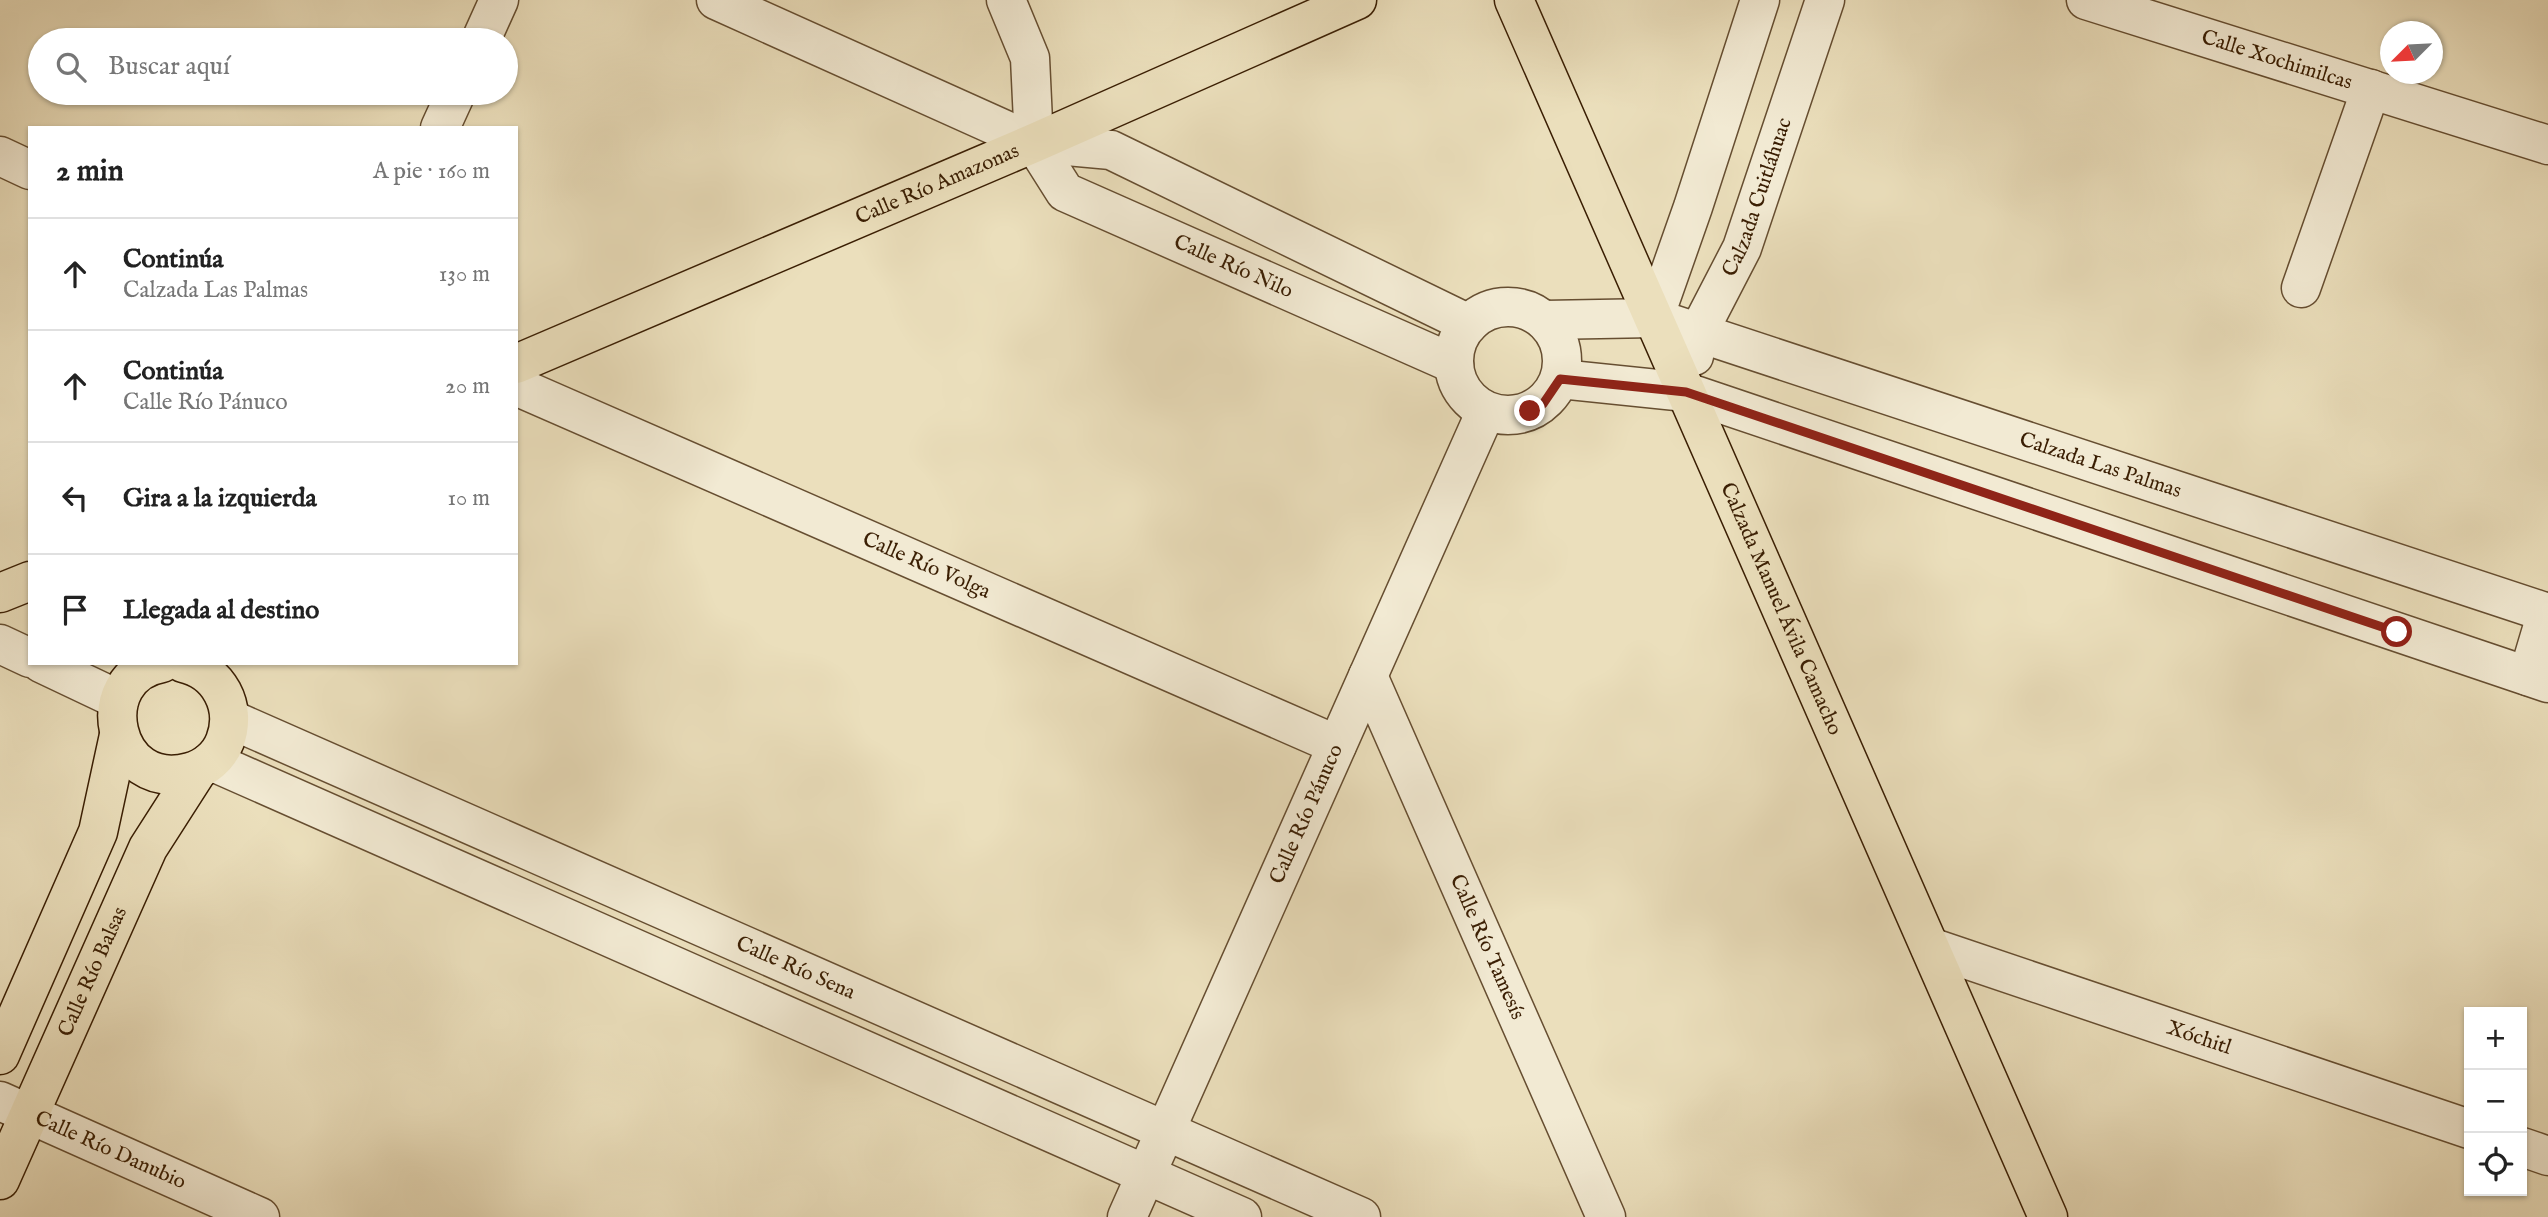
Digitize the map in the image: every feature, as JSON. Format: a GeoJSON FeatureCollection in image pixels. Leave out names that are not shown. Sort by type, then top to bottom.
{"type":"FeatureCollection","features":[{"type":"Feature","properties":{"kind":"main road","name":"Calle Río Amazonas"},"geometry":{"type":"LineString","coordinates":[[518,363],[1034,144],[1357,0]]}},
{"type":"Feature","properties":{"kind":"main road","name":"Calzada Manuel Ávila Camacho"},"geometry":{"type":"LineString","coordinates":[[1514,0],[2048,1217]]}},
{"type":"Feature","properties":{"kind":"main road"},"geometry":{"type":"LineString","coordinates":[[0,593],[28,582]]}},
{"type":"Feature","properties":{"kind":"main road"},"geometry":{"type":"LineString","coordinates":[[0,1055],[98,832],[128,684],[141,671],[177,665]]}},
{"type":"Feature","properties":{"kind":"main road"},"geometry":{"type":"LineString","coordinates":[[119,718],[128,753],[141,766],[159,774],[179,775],[204,766],[224,744],[230,719],[228,705],[221,688],[209,675],[185,665]]}},
{"type":"Feature","properties":{"kind":"main road","name":"Calle Río Balsas"},"geometry":{"type":"LineString","coordinates":[[0,1180],[15,1108],[148,849],[204,766]]}},
{"type":"Feature","properties":{"kind":"street"},"geometry":{"type":"LineString","coordinates":[[486,28],[499,0]]}},
{"type":"Feature","properties":{"kind":"street"},"geometry":{"type":"LineString","coordinates":[[716,0],[1034,144],[1111,149],[1469,324]]}},
{"type":"Feature","properties":{"kind":"street"},"geometry":{"type":"LineString","coordinates":[[1006,0],[1030,58],[1034,144]]}},
{"type":"Feature","properties":{"kind":"street"},"geometry":{"type":"LineString","coordinates":[[1545,320],[1562,349],[1563,364],[1560,379],[1543,404],[1516,415],[1501,415],[1486,411],[1467,397],[1456,376],[1454,364],[1457,343],[1469,324],[1483,313],[1498,307],[1523,309],[1545,320],[1654,318],[1693,207],[1759,0]]}},
{"type":"Feature","properties":{"kind":"street","name":"Calzada Cuitláhuac"},"geometry":{"type":"LineString","coordinates":[[1686,392],[1698,333],[1742,248],[1825,0]]}},
{"type":"Feature","properties":{"kind":"street","name":"Calle Xochimilcas"},"geometry":{"type":"LineString","coordinates":[[2086,0],[2548,145]]}},
{"type":"Feature","properties":{"kind":"street"},"geometry":{"type":"LineString","coordinates":[[2301,288],[2371,89]]}},
{"type":"Feature","properties":{"kind":"street"},"geometry":{"type":"LineString","coordinates":[[441,126],[451,105]]}},
{"type":"Feature","properties":{"kind":"street","name":"Calle Río Nilo"},"geometry":{"type":"LineString","coordinates":[[1034,144],[1065,192],[1454,364]]}},
{"type":"Feature","properties":{"kind":"street"},"geometry":{"type":"LineString","coordinates":[[0,156],[28,169]]}},
{"type":"Feature","properties":{"kind":"street","name":"Calzada Las Palmas"},"geometry":{"type":"LineString","coordinates":[[1654,318],[2547,612]]}},
{"type":"Feature","properties":{"kind":"street"},"geometry":{"type":"LineString","coordinates":[[1560,379],[1686,392],[2538,679],[2547,612]]}},
{"type":"Feature","properties":{"kind":"street","name":"Calle Río Volga"},"geometry":{"type":"LineString","coordinates":[[518,387],[1337,745]]}},
{"type":"Feature","properties":{"kind":"street","name":"Calle Río Pánuco"},"geometry":{"type":"LineString","coordinates":[[1127,1217],[1486,411]]}},
{"type":"Feature","properties":{"kind":"street"},"geometry":{"type":"LineString","coordinates":[[0,644],[28,657]]}},
{"type":"Feature","properties":{"kind":"street"},"geometry":{"type":"LineString","coordinates":[[44,665],[119,718]]}},
{"type":"Feature","properties":{"kind":"street","name":"Calle Río Tamesís"},"geometry":{"type":"LineString","coordinates":[[1368,676],[1606,1217]]}},
{"type":"Feature","properties":{"kind":"street","name":"Calle Río Sena"},"geometry":{"type":"LineString","coordinates":[[230,719],[1362,1217]]}},
{"type":"Feature","properties":{"kind":"street"},"geometry":{"type":"LineString","coordinates":[[204,766],[674,966],[1242,1217]]}},
{"type":"Feature","properties":{"kind":"street"},"geometry":{"type":"LineString","coordinates":[[674,966],[693,923]]}},
{"type":"Feature","properties":{"kind":"street","name":"Xóchitl"},"geometry":{"type":"LineString","coordinates":[[1930,947],[2464,1127]]}},
{"type":"Feature","properties":{"kind":"street","name":"Calle Río Danubio"},"geometry":{"type":"LineString","coordinates":[[15,1108],[260,1217]]}},
{"type":"Feature","properties":{"kind":"street"},"geometry":{"type":"LineString","coordinates":[[2527,1149],[2548,1156]]}},
{"type":"Feature","properties":{"kind":"route"},"geometry":{"type":"LineString","coordinates":[[1530,411],[1543,404],[1560,379],[1686,392],[2397,632]]}}]}
